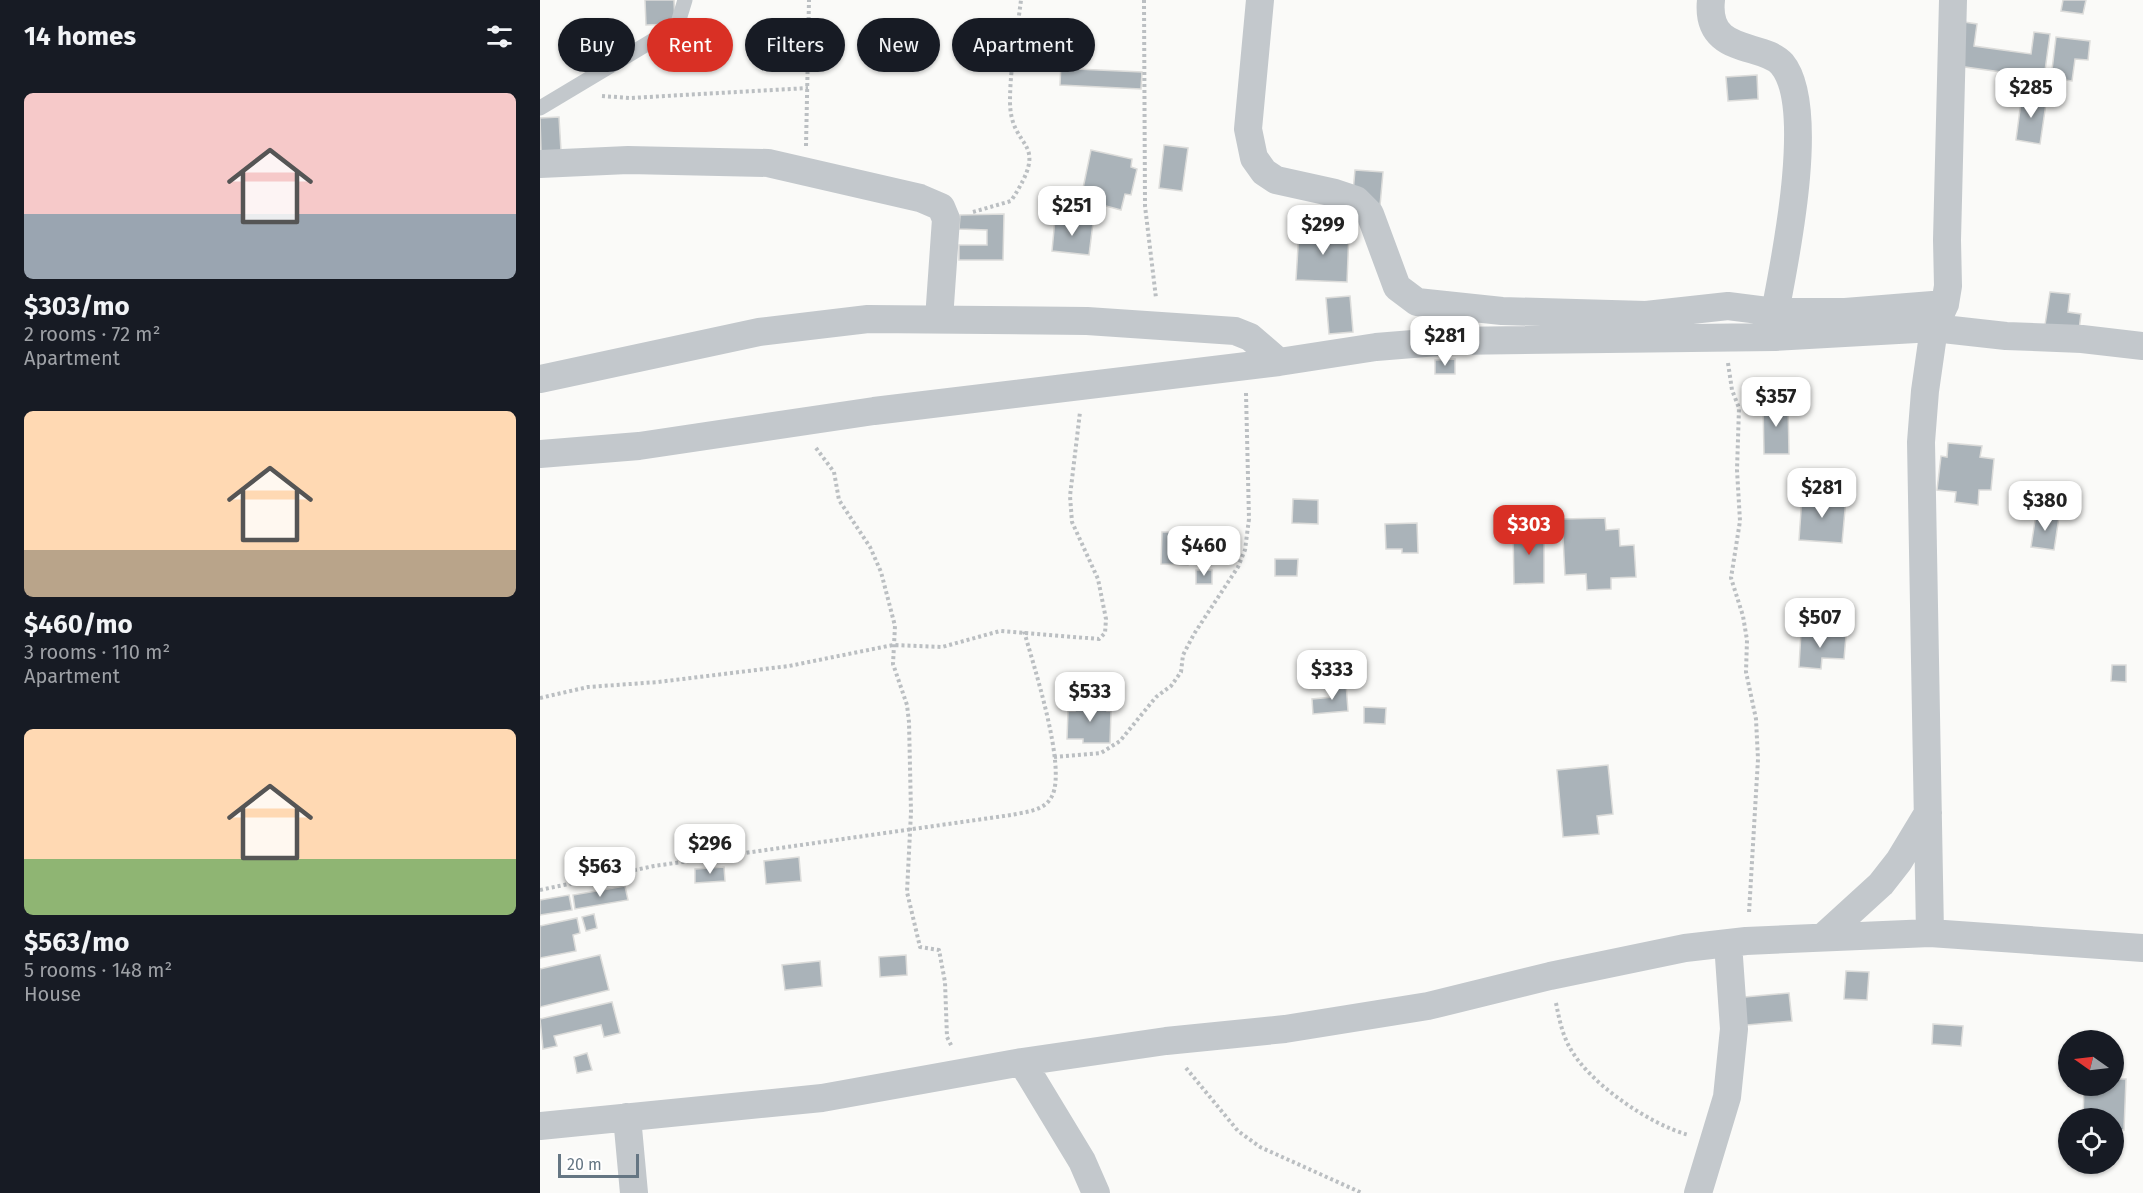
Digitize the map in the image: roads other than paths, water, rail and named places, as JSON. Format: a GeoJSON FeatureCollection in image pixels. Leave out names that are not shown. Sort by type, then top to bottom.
{"type":"FeatureCollection","features":[{"type":"Feature","properties":{"kind":"street"},"geometry":{"type":"LineString","coordinates":[[1260,0],[1248,129],[1254,158],[1264,172],[1276,180],[1356,200],[1370,214],[1396,287],[1418,302],[1502,311],[1575,314],[1646,315],[1728,306],[1775,312],[1939,316],[2143,346]]}},
{"type":"Feature","properties":{"kind":"street"},"geometry":{"type":"LineString","coordinates":[[1711,0],[1715,26],[1728,40],[1742,48],[1764,54],[1782,63],[1791,86],[1798,124],[1792,217],[1775,312]]}},
{"type":"Feature","properties":{"kind":"street"},"geometry":{"type":"LineString","coordinates":[[1930,933],[1922,442],[1925,391],[1939,316],[1948,286],[1947,240],[1953,0]]}},
{"type":"Feature","properties":{"kind":"street"},"geometry":{"type":"LineString","coordinates":[[540,164],[694,160],[768,163],[920,198],[941,207],[946,219],[939,319]]}},
{"type":"Feature","properties":{"kind":"street"},"geometry":{"type":"LineString","coordinates":[[540,454],[639,446],[800,421],[1279,362],[1376,346],[1450,341],[1727,338],[1939,316]]}},
{"type":"Feature","properties":{"kind":"street"},"geometry":{"type":"LineString","coordinates":[[540,380],[759,333],[839,321],[939,319],[1087,321],[1236,331],[1250,337],[1279,362]]}},
{"type":"Feature","properties":{"kind":"street"},"geometry":{"type":"LineString","coordinates":[[1824,936],[1881,884],[1899,861],[1928,813]]}},
{"type":"Feature","properties":{"kind":"street"},"geometry":{"type":"LineString","coordinates":[[540,1126],[822,1098],[1022,1062],[1166,1041],[1285,1029],[1428,1006],[1550,976],[1685,948],[1737,942],[1824,936],[1930,933],[2143,948]]}},
{"type":"Feature","properties":{"kind":"street"},"geometry":{"type":"LineString","coordinates":[[1698,1193],[1727,1097],[1734,1029],[1737,942]]}},
{"type":"Feature","properties":{"kind":"street"},"geometry":{"type":"LineString","coordinates":[[1022,1062],[1082,1161],[1096,1193]]}},
{"type":"Feature","properties":{"kind":"street"},"geometry":{"type":"LineString","coordinates":[[627,1118],[634,1193]]}},
{"type":"Feature","properties":{"kind":"lane"},"geometry":{"type":"LineString","coordinates":[[540,108],[676,26],[685,0]]}}]}
